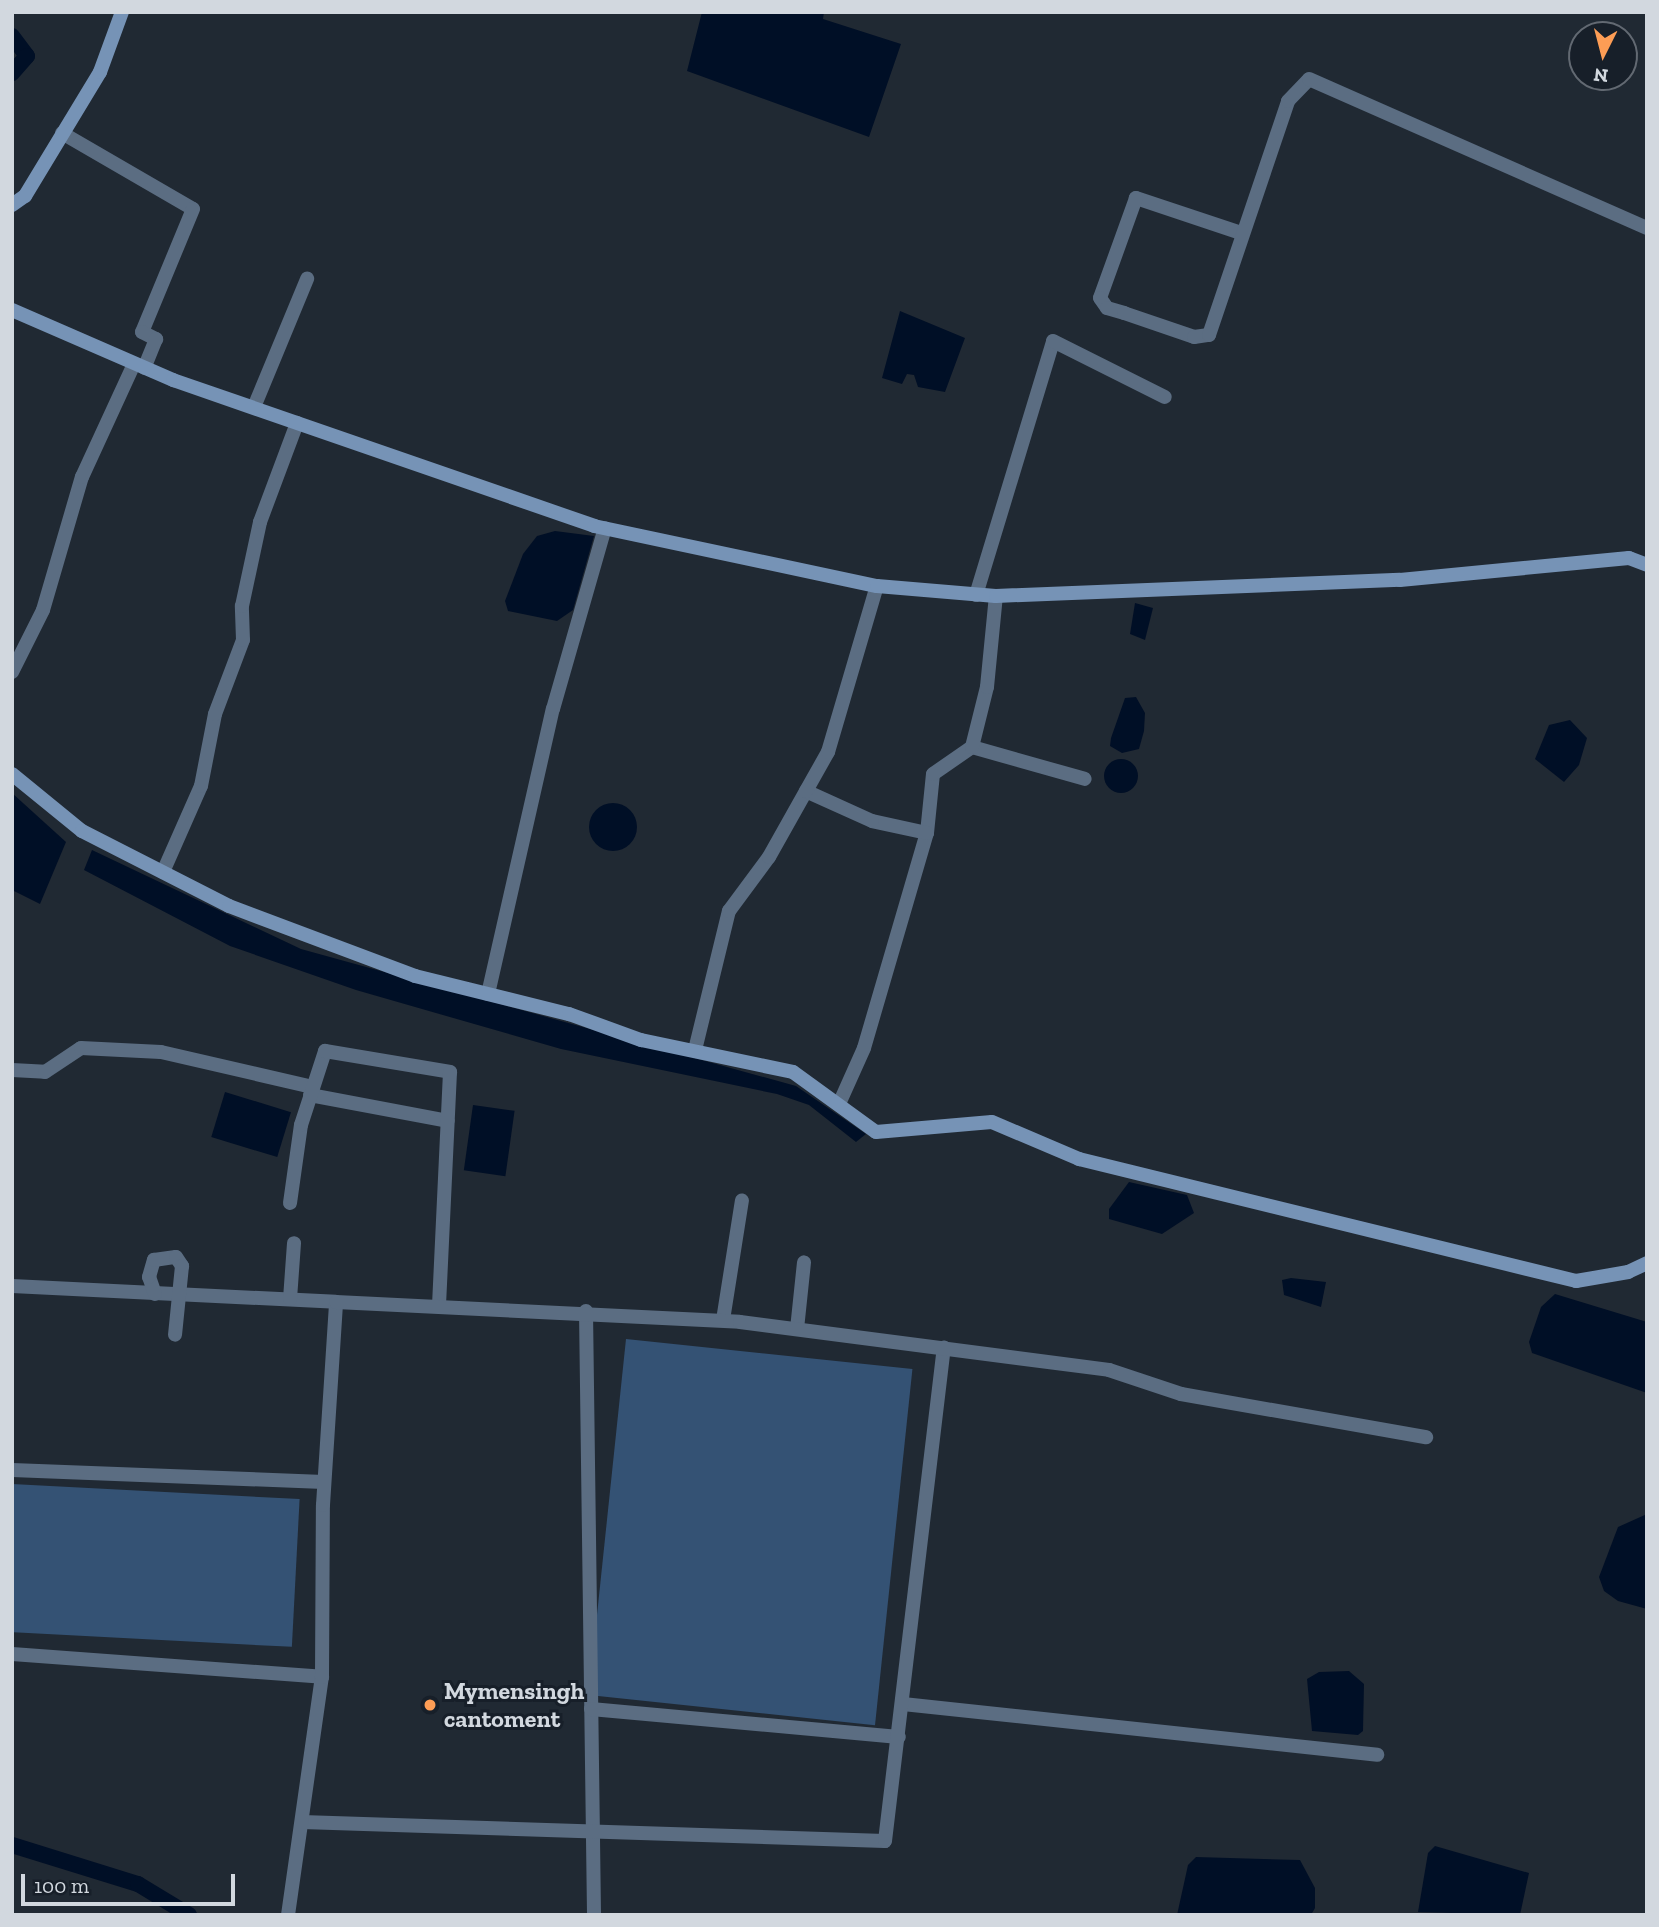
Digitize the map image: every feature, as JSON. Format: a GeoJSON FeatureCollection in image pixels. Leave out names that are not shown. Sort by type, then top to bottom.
{"type":"FeatureCollection","features":[{"type":"Feature","properties":{"kind":"street"},"geometry":{"type":"LineString","coordinates":[[12,205],[25,196],[100,72],[122,12]]}},
{"type":"Feature","properties":{"kind":"street"},"geometry":{"type":"LineString","coordinates":[[1241,233],[1136,198],[1100,298],[1107,308],[1194,337],[1209,335],[1241,233],[1288,101],[1295,89],[1317,79],[1647,228]]}},
{"type":"Feature","properties":{"kind":"street"},"geometry":{"type":"LineString","coordinates":[[12,672],[43,610],[82,477],[139,366],[156,339],[142,331],[193,209],[62,133]]}},
{"type":"Feature","properties":{"kind":"street"},"geometry":{"type":"LineString","coordinates":[[254,407],[307,279]]}},
{"type":"Feature","properties":{"kind":"street"},"geometry":{"type":"LineString","coordinates":[[12,310],[139,366],[606,528],[877,586],[996,596],[1399,580],[1629,558],[1647,565]]}},
{"type":"Feature","properties":{"kind":"street"},"geometry":{"type":"LineString","coordinates":[[976,595],[1053,341],[1165,397]]}},
{"type":"Feature","properties":{"kind":"street"},"geometry":{"type":"LineString","coordinates":[[163,872],[201,786],[215,714],[243,640],[242,606],[260,522],[297,423]]}},
{"type":"Feature","properties":{"kind":"street"},"geometry":{"type":"LineString","coordinates":[[488,994],[553,709],[606,528]]}},
{"type":"Feature","properties":{"kind":"street"},"geometry":{"type":"LineString","coordinates":[[695,1050],[729,911],[769,857],[828,752],[877,586]]}},
{"type":"Feature","properties":{"kind":"street"},"geometry":{"type":"LineString","coordinates":[[839,1104],[864,1048],[927,833],[933,774],[972,747],[987,687],[996,596]]}},
{"type":"Feature","properties":{"kind":"street"},"geometry":{"type":"LineString","coordinates":[[972,747],[1085,779]]}},
{"type":"Feature","properties":{"kind":"street"},"geometry":{"type":"LineString","coordinates":[[12,774],[82,831],[229,906],[415,976],[488,994],[641,1040],[793,1072],[876,1132],[992,1122],[1079,1159],[1576,1281],[1647,1263]]}},
{"type":"Feature","properties":{"kind":"street"},"geometry":{"type":"LineString","coordinates":[[806,791],[872,821],[927,833]]}},
{"type":"Feature","properties":{"kind":"street"},"geometry":{"type":"LineString","coordinates":[[12,1070],[45,1072],[81,1048],[161,1052],[312,1091],[448,1121]]}},
{"type":"Feature","properties":{"kind":"street"},"geometry":{"type":"LineString","coordinates":[[290,1203],[312,1091],[325,1051],[450,1072],[439,1305]]}},
{"type":"Feature","properties":{"kind":"street"},"geometry":{"type":"LineString","coordinates":[[723,1320],[742,1200]]}},
{"type":"Feature","properties":{"kind":"street"},"geometry":{"type":"LineString","coordinates":[[290,1299],[294,1243]]}},
{"type":"Feature","properties":{"kind":"street"},"geometry":{"type":"LineString","coordinates":[[155,1294],[149,1277],[154,1261],[164,1255],[176,1257],[183,1266],[177,1294],[175,1335]]}},
{"type":"Feature","properties":{"kind":"street"},"geometry":{"type":"LineString","coordinates":[[797,1329],[804,1262]]}},
{"type":"Feature","properties":{"kind":"street"},"geometry":{"type":"LineString","coordinates":[[12,1286],[586,1311],[723,1320],[1109,1370],[1181,1394],[1426,1437]]}},
{"type":"Feature","properties":{"kind":"street"},"geometry":{"type":"LineString","coordinates":[[288,1915],[322,1677],[324,1482],[336,1302]]}},
{"type":"Feature","properties":{"kind":"street"},"geometry":{"type":"LineString","coordinates":[[586,1311],[594,1915]]}},
{"type":"Feature","properties":{"kind":"street"},"geometry":{"type":"LineString","coordinates":[[302,1822],[593,1828],[878,1844],[888,1834],[944,1348]]}},
{"type":"Feature","properties":{"kind":"street"},"geometry":{"type":"LineString","coordinates":[[12,1470],[324,1482]]}},
{"type":"Feature","properties":{"kind":"street"},"geometry":{"type":"LineString","coordinates":[[12,1654],[322,1677]]}},
{"type":"Feature","properties":{"kind":"street"},"geometry":{"type":"LineString","coordinates":[[903,1704],[1377,1755]]}},
{"type":"Feature","properties":{"kind":"street"},"geometry":{"type":"LineString","coordinates":[[591,1709],[899,1737]]}},
{"type":"Feature","properties":{"kind":"shaded area"},"geometry":{"type":"Polygon","coordinates":[[[702,12],[824,12],[823,19],[901,44],[869,137],[687,71],[702,12]]]}},
{"type":"Feature","properties":{"kind":"shaded area"},"geometry":{"type":"Polygon","coordinates":[[[900,311],[965,338],[945,392],[918,387],[914,375],[907,374],[902,384],[882,378],[900,311]]]}},
{"type":"Feature","properties":{"kind":"shaded area"},"geometry":{"type":"Polygon","coordinates":[[[555,531],[594,536],[573,610],[557,621],[508,611],[505,601],[523,554],[537,536],[555,531]]]}},
{"type":"Feature","properties":{"kind":"shaded area"},"geometry":{"type":"Polygon","coordinates":[[[1135,603],[1153,608],[1145,640],[1130,634],[1135,603]]]}},
{"type":"Feature","properties":{"kind":"shaded area"},"geometry":{"type":"Polygon","coordinates":[[[1136,697],[1145,713],[1144,731],[1139,749],[1122,753],[1110,746],[1111,738],[1125,698],[1136,697]]]}},
{"type":"Feature","properties":{"kind":"shaded area"},"geometry":{"type":"Polygon","coordinates":[[[1570,720],[1587,738],[1579,765],[1564,782],[1535,759],[1549,725],[1570,720]]]}},
{"type":"Feature","properties":{"kind":"shaded area"},"geometry":{"type":"Polygon","coordinates":[[[1121,759],[1133,764],[1138,776],[1133,788],[1121,793],[1109,788],[1104,776],[1109,764],[1121,759]]]}},
{"type":"Feature","properties":{"kind":"shaded area"},"geometry":{"type":"Polygon","coordinates":[[[12,793],[66,842],[40,904],[12,890],[12,793]]]}},
{"type":"Feature","properties":{"kind":"shaded area"},"geometry":{"type":"Polygon","coordinates":[[[613,803],[622,804],[630,810],[636,818],[636,836],[630,844],[622,850],[613,851],[604,850],[596,844],[590,836],[589,827],[590,818],[596,810],[604,804],[613,803]]]}},
{"type":"Feature","properties":{"kind":"shaded area"},"geometry":{"type":"Polygon","coordinates":[[[92,850],[301,949],[796,1086],[866,1134],[856,1142],[809,1105],[777,1094],[561,1049],[356,990],[230,946],[84,870],[92,850]]]}},
{"type":"Feature","properties":{"kind":"shaded area"},"geometry":{"type":"Polygon","coordinates":[[[225,1092],[291,1112],[277,1157],[211,1137],[225,1092]]]}},
{"type":"Feature","properties":{"kind":"shaded area"},"geometry":{"type":"Polygon","coordinates":[[[473,1105],[515,1111],[505,1176],[464,1170],[473,1105]]]}},
{"type":"Feature","properties":{"kind":"shaded area"},"geometry":{"type":"Polygon","coordinates":[[[1129,1182],[1187,1195],[1194,1213],[1162,1234],[1109,1219],[1109,1209],[1129,1182]]]}},
{"type":"Feature","properties":{"kind":"shaded area"},"geometry":{"type":"Polygon","coordinates":[[[1291,1278],[1326,1282],[1321,1307],[1284,1295],[1282,1280],[1291,1278]]]}},
{"type":"Feature","properties":{"kind":"shaded area"},"geometry":{"type":"Polygon","coordinates":[[[1555,1294],[1647,1322],[1647,1393],[1532,1353],[1529,1342],[1541,1307],[1555,1294]]]}},
{"type":"Feature","properties":{"kind":"shaded area"},"geometry":{"type":"Polygon","coordinates":[[[626,1339],[912,1369],[875,1725],[589,1695],[626,1339]]]}},
{"type":"Feature","properties":{"kind":"shaded area"},"geometry":{"type":"Polygon","coordinates":[[[12,1484],[300,1499],[292,1647],[12,1632],[12,1484]]]}},
{"type":"Feature","properties":{"kind":"shaded area"},"geometry":{"type":"Polygon","coordinates":[[[1647,1514],[1647,1609],[1618,1601],[1604,1591],[1599,1577],[1618,1527],[1647,1514]]]}},
{"type":"Feature","properties":{"kind":"shaded area"},"geometry":{"type":"Polygon","coordinates":[[[1349,1671],[1364,1684],[1363,1731],[1358,1735],[1312,1731],[1307,1679],[1319,1672],[1349,1671]]]}},
{"type":"Feature","properties":{"kind":"shaded area"},"geometry":{"type":"Polygon","coordinates":[[[1435,1846],[1529,1873],[1520,1915],[1418,1912],[1428,1853],[1435,1846]]]}},
{"type":"Feature","properties":{"kind":"shaded area"},"geometry":{"type":"Polygon","coordinates":[[[1196,1857],[1300,1860],[1315,1888],[1315,1908],[1311,1915],[1177,1915],[1188,1865],[1196,1857]]]}},
{"type":"Feature","properties":{"kind":"waterway"},"geometry":{"type":"LineString","coordinates":[[12,36],[27,56],[12,73]]}},
{"type":"Feature","properties":{"kind":"waterway"},"geometry":{"type":"LineString","coordinates":[[12,1845],[138,1884],[189,1915]]}},
{"type":"Feature","properties":{"kind":"place","name":"Mymensingh cantoment"},"geometry":{"type":"Point","coordinates":[430,1705]}}]}
